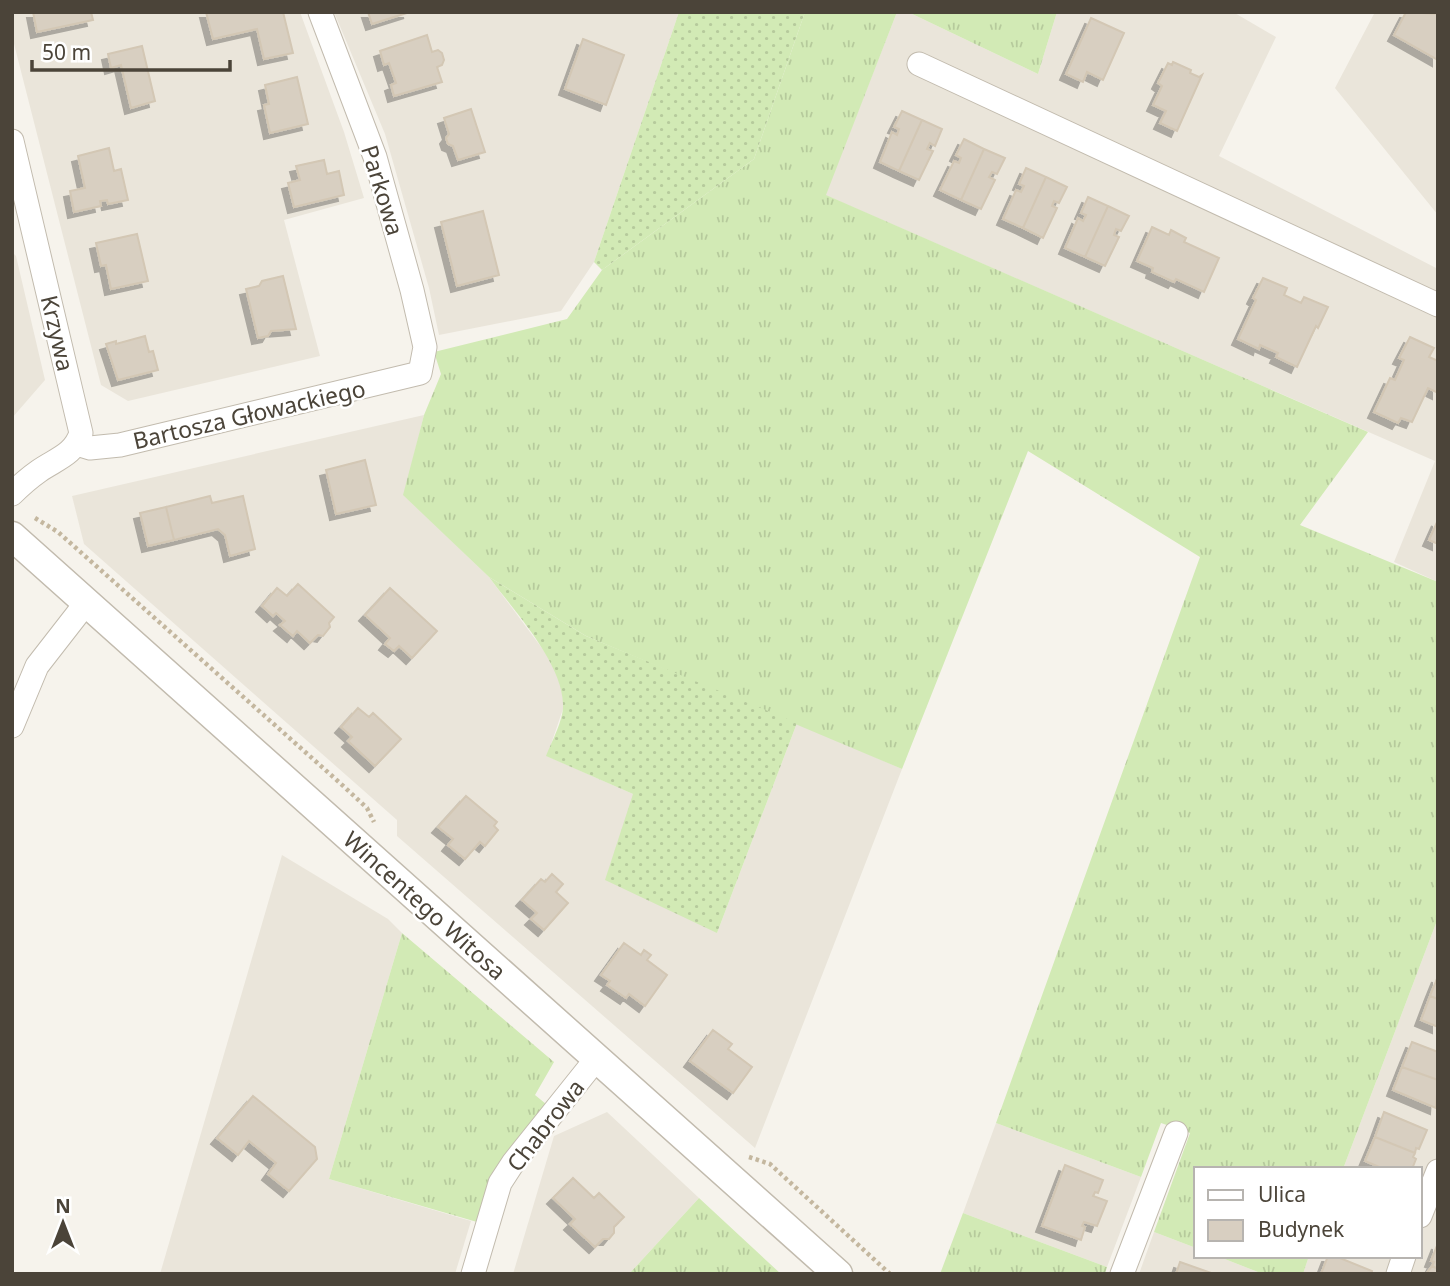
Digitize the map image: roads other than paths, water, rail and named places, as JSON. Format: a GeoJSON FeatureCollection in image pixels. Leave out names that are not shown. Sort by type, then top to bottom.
{"type":"FeatureCollection","features":[{"type":"Feature","properties":{"kind":"street","name":"Parkowa"},"geometry":{"type":"LineString","coordinates":[[320,12],[375,157],[412,290],[425,347],[420,373]]}},
{"type":"Feature","properties":{"kind":"street"},"geometry":{"type":"LineString","coordinates":[[919,64],[1438,305]]}},
{"type":"Feature","properties":{"kind":"street","name":"Krzywa"},"geometry":{"type":"LineString","coordinates":[[12,141],[15,167],[79,422],[81,433],[77,444]]}},
{"type":"Feature","properties":{"kind":"street","name":"Bartosza Głowackiego"},"geometry":{"type":"LineString","coordinates":[[77,444],[90,447],[120,445],[420,373]]}},
{"type":"Feature","properties":{"kind":"street"},"geometry":{"type":"LineString","coordinates":[[12,494],[25,481],[70,452],[77,444]]}},
{"type":"Feature","properties":{"kind":"street","name":"Wincentego Witosa"},"geometry":{"type":"LineString","coordinates":[[12,536],[838,1274]]}},
{"type":"Feature","properties":{"kind":"street"},"geometry":{"type":"LineString","coordinates":[[12,726],[37,666],[86,603]]}},
{"type":"Feature","properties":{"kind":"street","name":"Chabrowa"},"geometry":{"type":"LineString","coordinates":[[473,1274],[500,1183],[597,1058]]}},
{"type":"Feature","properties":{"kind":"street"},"geometry":{"type":"LineString","coordinates":[[1122,1274],[1176,1133]]}},
{"type":"Feature","properties":{"kind":"street"},"geometry":{"type":"LineString","coordinates":[[1422,1211],[1438,1171]]}}]}
